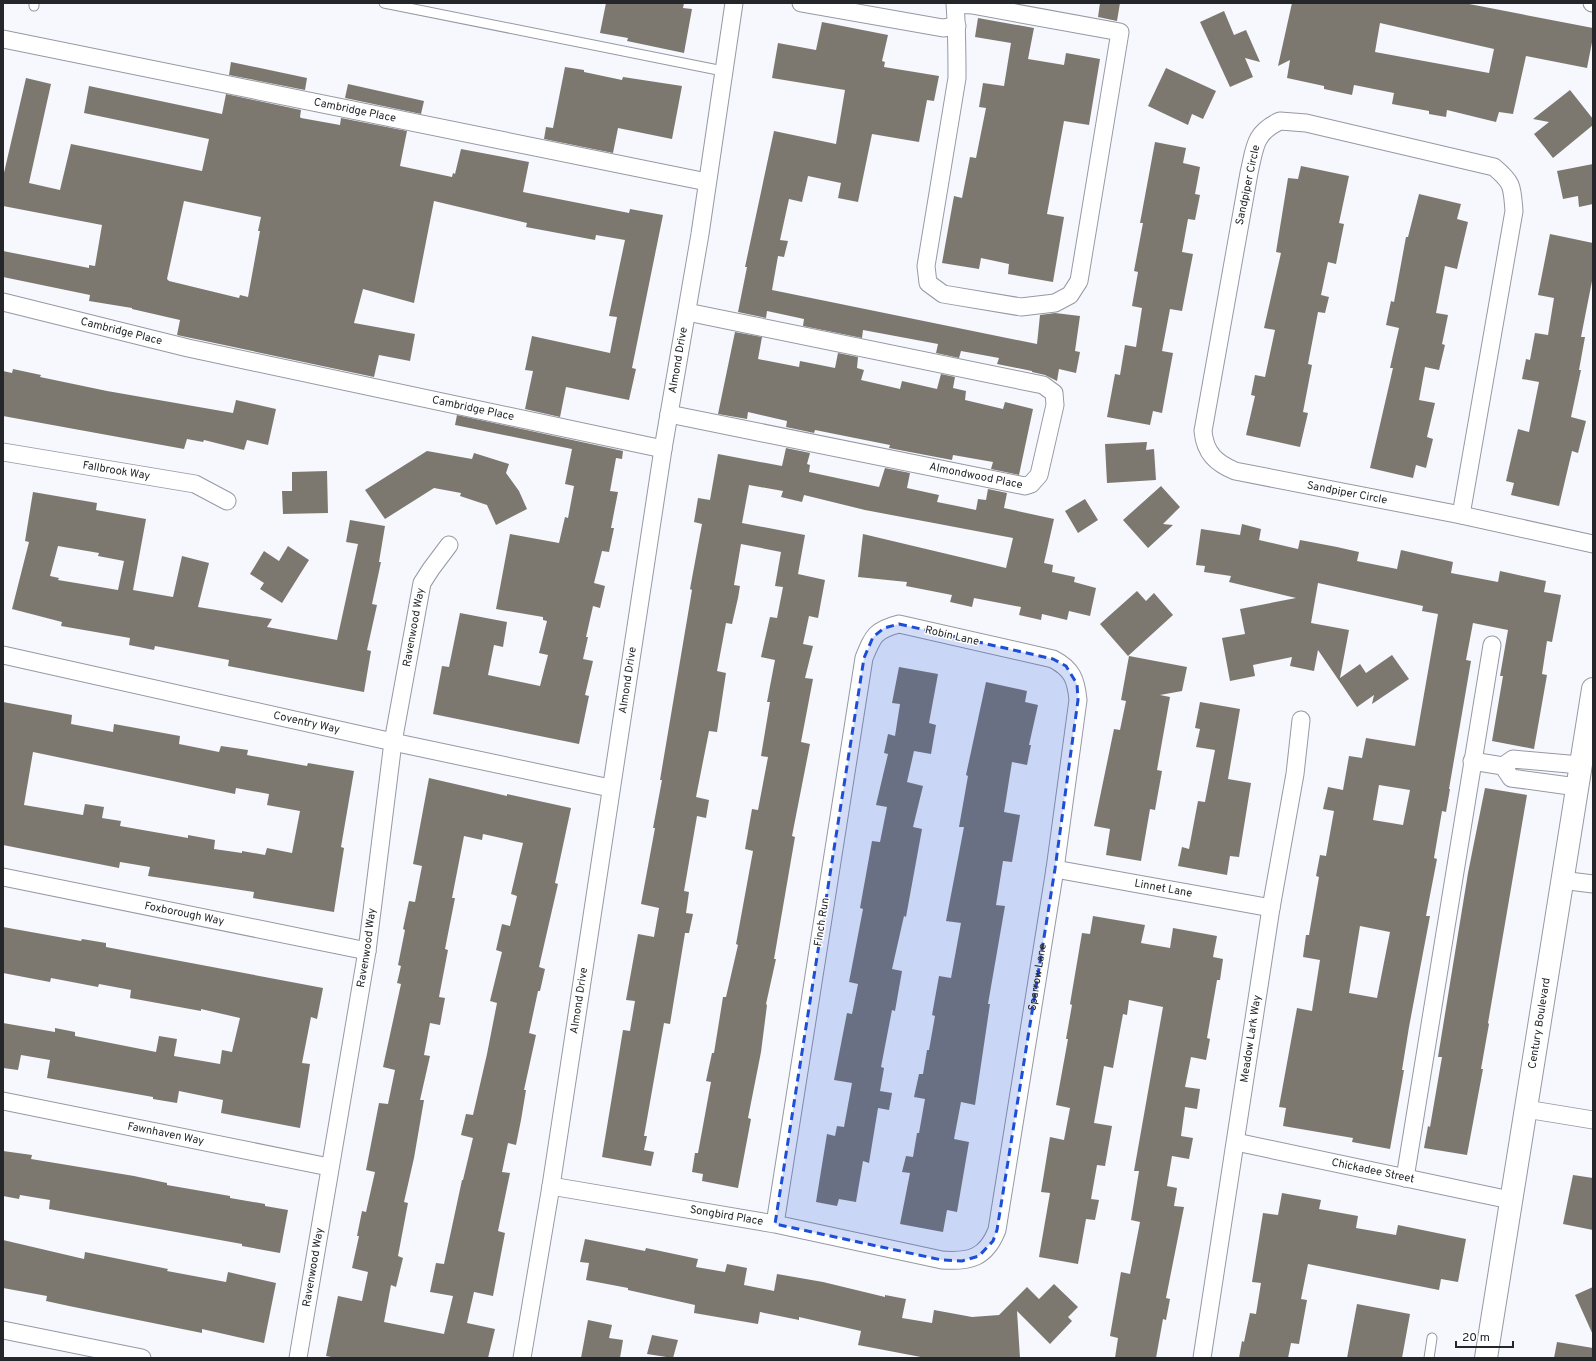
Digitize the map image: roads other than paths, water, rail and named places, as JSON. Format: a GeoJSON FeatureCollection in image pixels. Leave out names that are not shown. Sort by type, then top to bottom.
{"type":"FeatureCollection","features":[{"type":"Feature","properties":{"kind":"street","name":"Almond Drive"},"geometry":{"type":"LineString","coordinates":[[522,1358],[551,1186],[662,449],[687,312],[734,3]]}},
{"type":"Feature","properties":{"kind":"street"},"geometry":{"type":"LineString","coordinates":[[801,3],[943,28],[957,26]]}},
{"type":"Feature","properties":{"kind":"street"},"geometry":{"type":"LineString","coordinates":[[955,4],[972,5],[1120,32],[1079,281],[1070,295],[1055,303],[1021,308],[943,294],[928,283],[926,266],[957,78],[957,26],[955,4]]}},
{"type":"Feature","properties":{"kind":"street","name":"Cambridge Place"},"geometry":{"type":"LineString","coordinates":[[3,39],[706,182]]}},
{"type":"Feature","properties":{"kind":"street","name":"Sandpiper Circle"},"geometry":{"type":"LineString","coordinates":[[1461,515],[1514,211],[1512,188],[1508,179],[1494,167],[1314,124],[1280,122],[1272,125],[1258,137],[1249,173],[1203,431],[1204,442],[1213,459],[1235,471],[1461,515],[1593,544]]}},
{"type":"Feature","properties":{"kind":"street","name":"Cambridge Place"},"geometry":{"type":"LineString","coordinates":[[3,302],[188,348],[662,449]]}},
{"type":"Feature","properties":{"kind":"street","name":"Almondwood Place"},"geometry":{"type":"LineString","coordinates":[[669,414],[1025,486],[1030,484],[1039,475],[1055,405],[1054,393],[1043,385],[687,312]]}},
{"type":"Feature","properties":{"kind":"street","name":"Fallbrook Way"},"geometry":{"type":"LineString","coordinates":[[3,452],[195,484],[227,501]]}},
{"type":"Feature","properties":{"kind":"street","name":"Ravenwood Way"},"geometry":{"type":"LineString","coordinates":[[298,1358],[366,951],[393,742],[422,583],[430,569],[449,546]]}},
{"type":"Feature","properties":{"kind":"street","name":"Robin Lane"},"geometry":{"type":"LineString","coordinates":[[884,628],[899,624],[1020,651]]}},
{"type":"Feature","properties":{"kind":"street","name":"Finch Run"},"geometry":{"type":"LineString","coordinates":[[775,1224],[864,658],[873,637],[884,628]]}},
{"type":"Feature","properties":{"kind":"street"},"geometry":{"type":"LineString","coordinates":[[1405,1178],[1492,645]]}},
{"type":"Feature","properties":{"kind":"street","name":"Sparrow Lane"},"geometry":{"type":"LineString","coordinates":[[902,1251],[942,1260],[962,1261],[979,1256],[993,1241],[997,1230],[1054,869],[1078,700],[1077,684],[1066,666],[1053,659],[1020,651]]}},
{"type":"Feature","properties":{"kind":"street","name":"Coventry Way"},"geometry":{"type":"LineString","coordinates":[[3,654],[393,742],[610,788]]}},
{"type":"Feature","properties":{"kind":"street","name":"Century Boulevard"},"geometry":{"type":"LineString","coordinates":[[1486,1358],[1561,880],[1593,689]]}},
{"type":"Feature","properties":{"kind":"street","name":"Meadow Lark Way"},"geometry":{"type":"LineString","coordinates":[[1202,1358],[1271,908],[1295,774],[1301,720]]}},
{"type":"Feature","properties":{"kind":"street"},"geometry":{"type":"LineString","coordinates":[[1472,761],[1502,766],[1514,759],[1580,765]]}},
{"type":"Feature","properties":{"kind":"street"},"geometry":{"type":"LineString","coordinates":[[1502,766],[1511,778],[1577,788]]}},
{"type":"Feature","properties":{"kind":"street","name":"Linnet Lane"},"geometry":{"type":"LineString","coordinates":[[1054,869],[1271,908]]}},
{"type":"Feature","properties":{"kind":"street","name":"Foxborough Way"},"geometry":{"type":"LineString","coordinates":[[3,877],[366,951]]}},
{"type":"Feature","properties":{"kind":"street"},"geometry":{"type":"LineString","coordinates":[[1561,880],[1593,884]]}},
{"type":"Feature","properties":{"kind":"street","name":"Fawnhaven Way"},"geometry":{"type":"LineString","coordinates":[[3,1100],[329,1167]]}},
{"type":"Feature","properties":{"kind":"street"},"geometry":{"type":"LineString","coordinates":[[1526,1109],[1593,1120]]}},
{"type":"Feature","properties":{"kind":"street","name":"Chickadee Street"},"geometry":{"type":"LineString","coordinates":[[1236,1142],[1510,1200]]}},
{"type":"Feature","properties":{"kind":"street","name":"Songbird Place"},"geometry":{"type":"LineString","coordinates":[[551,1186],[775,1224],[902,1251]]}},
{"type":"Feature","properties":{"kind":"street"},"geometry":{"type":"LineString","coordinates":[[3,1330],[142,1358]]}},
{"type":"Feature","properties":{"kind":"lane"},"geometry":{"type":"LineString","coordinates":[[384,3],[723,71]]}},
{"type":"Feature","properties":{"kind":"lane"},"geometry":{"type":"LineString","coordinates":[[1429,1358],[1432,1338]]}}]}
